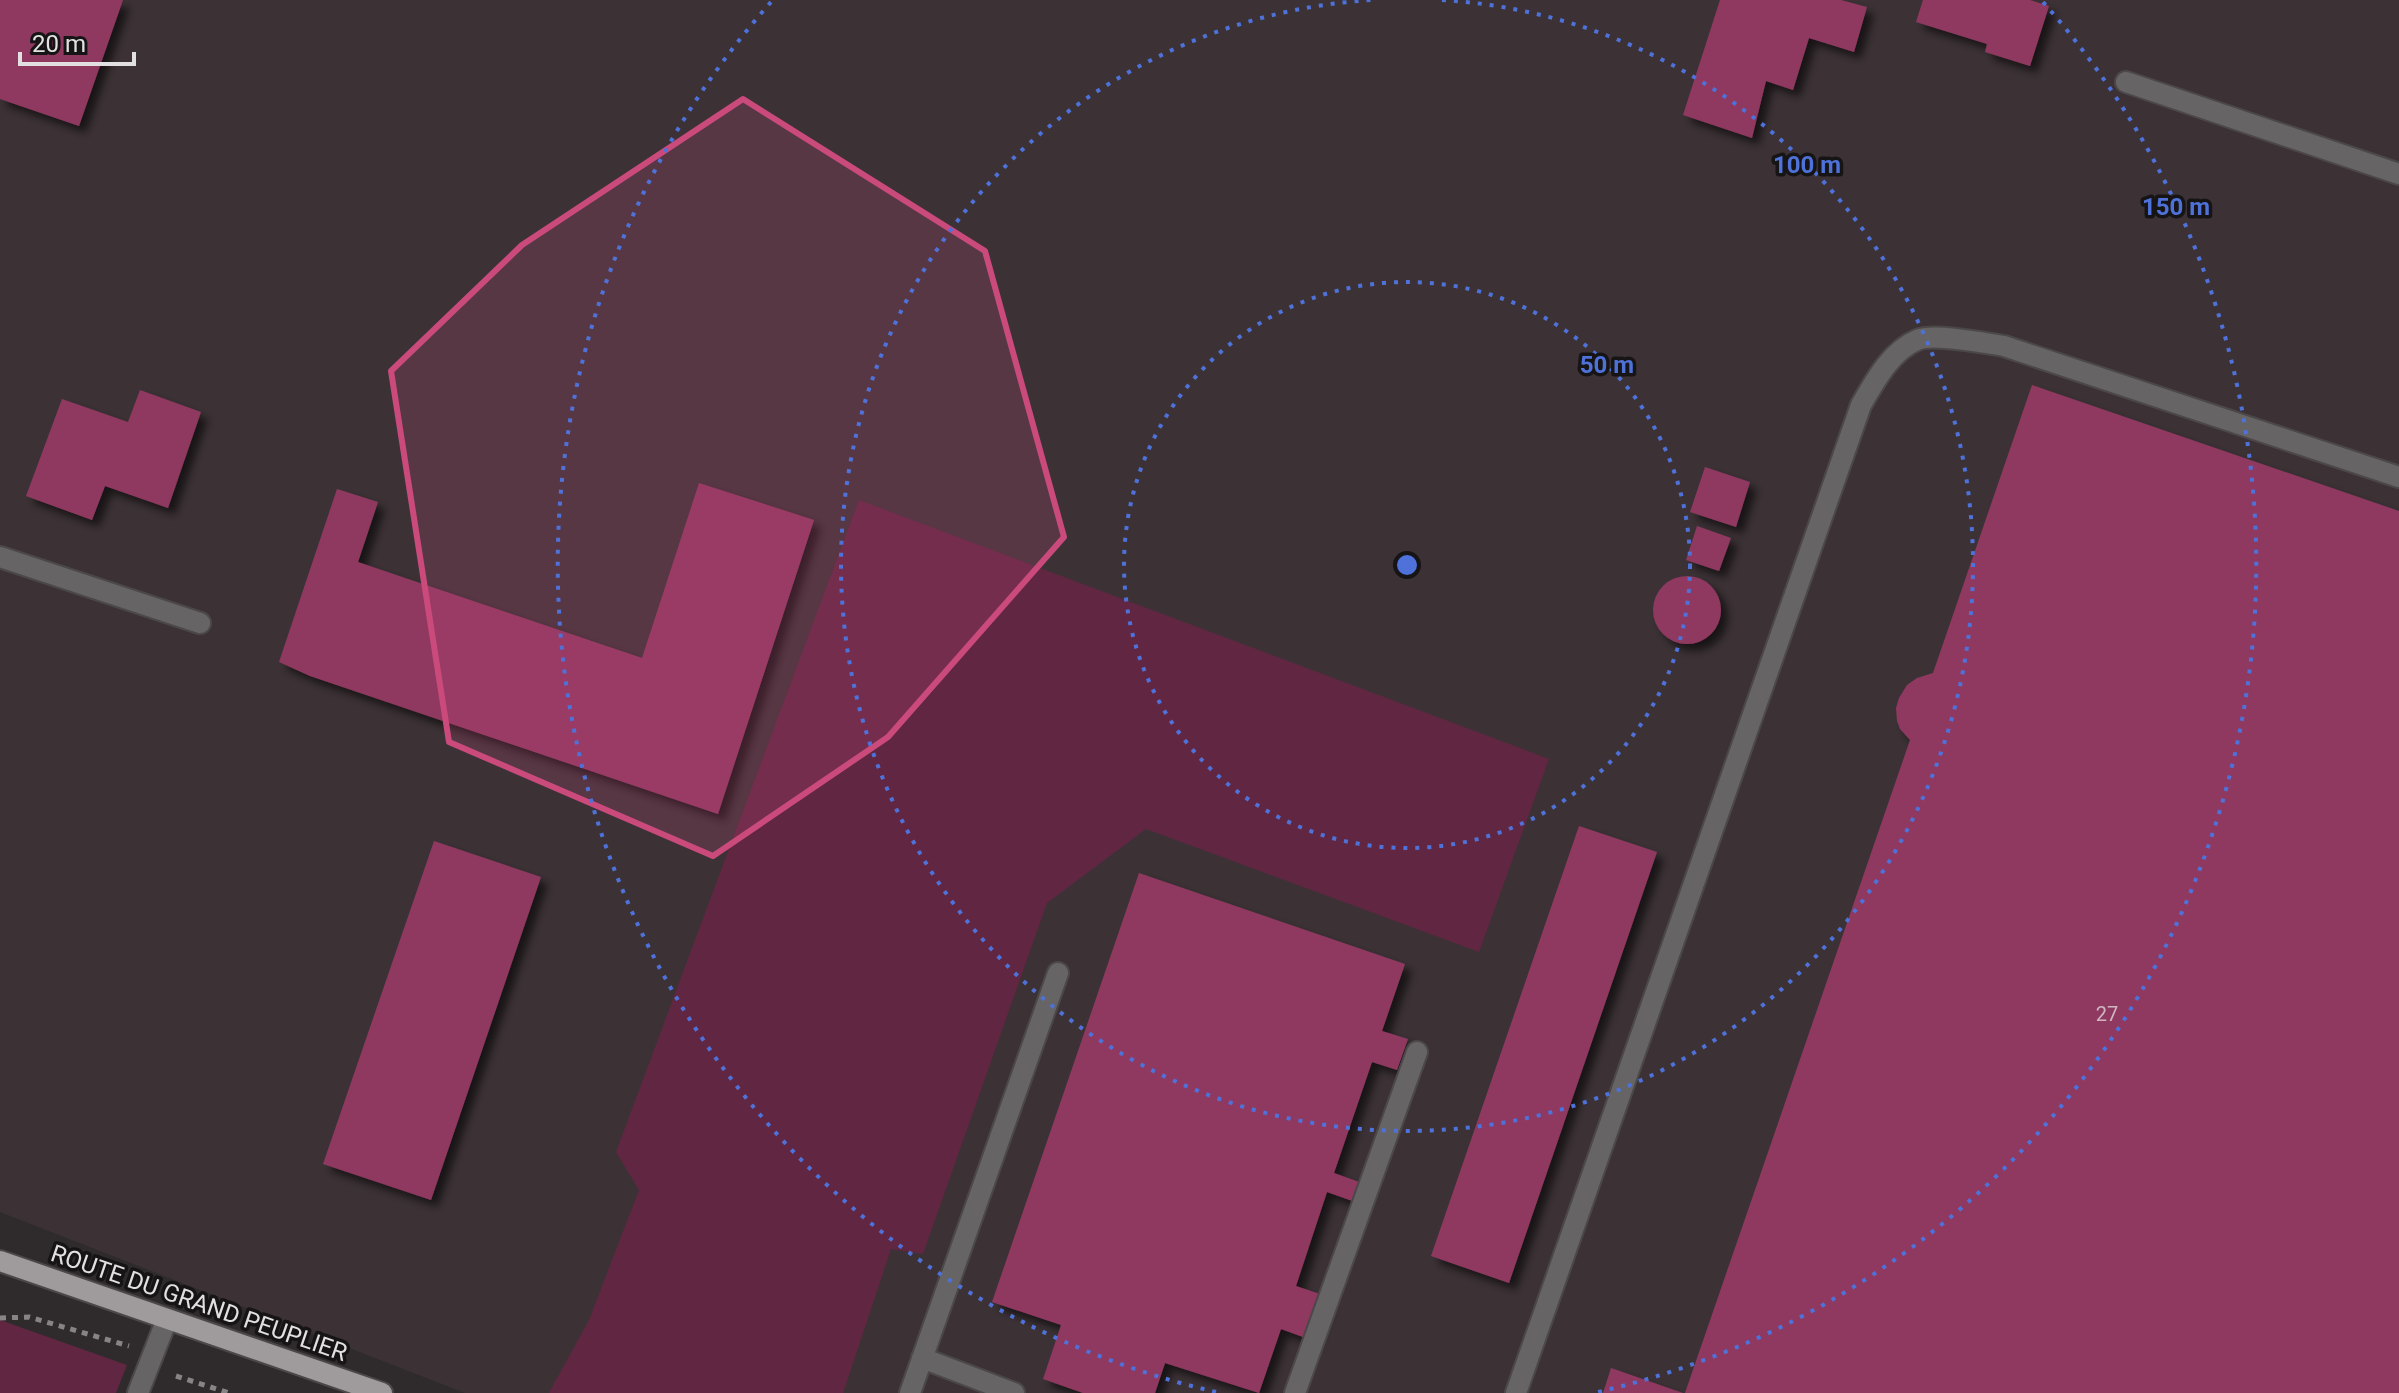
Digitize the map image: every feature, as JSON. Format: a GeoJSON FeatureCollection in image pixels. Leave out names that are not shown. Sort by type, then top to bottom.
{"type":"FeatureCollection","features":[{"type":"Feature","properties":{"kind":"main road","name":"ROUTE DU GRAND PEUPLIER"},"geometry":{"type":"LineString","coordinates":[[0,1261],[382,1393]]}},
{"type":"Feature","properties":{"kind":"street"},"geometry":{"type":"LineString","coordinates":[[2126,82],[2399,174]]}},
{"type":"Feature","properties":{"kind":"street"},"geometry":{"type":"LineString","coordinates":[[1516,1393],[1861,405],[1876,379],[1900,351],[1920,338],[1960,339],[2004,346],[2399,477]]}},
{"type":"Feature","properties":{"kind":"street"},"geometry":{"type":"LineString","coordinates":[[0,557],[200,623]]}},
{"type":"Feature","properties":{"kind":"street"},"geometry":{"type":"LineString","coordinates":[[910,1393],[1058,973]]}},
{"type":"Feature","properties":{"kind":"street"},"geometry":{"type":"LineString","coordinates":[[1295,1393],[1417,1052]]}},
{"type":"Feature","properties":{"kind":"street"},"geometry":{"type":"LineString","coordinates":[[138,1393],[167,1319]]}},
{"type":"Feature","properties":{"kind":"street"},"geometry":{"type":"LineString","coordinates":[[922,1358],[1014,1393]]}},
{"type":"Feature","properties":{"kind":"path"},"geometry":{"type":"LineString","coordinates":[[0,1318],[29,1317],[136,1348],[161,1372],[229,1393]]}},
{"type":"Feature","properties":{"kind":"highlighted area"},"geometry":{"type":"Polygon","coordinates":[[[743,99],[985,251],[1064,537],[888,737],[713,856],[449,742],[391,371],[522,245],[743,99]]]}},
{"type":"Feature","properties":{"kind":"shaded area"},"geometry":{"type":"Polygon","coordinates":[[[0,0],[2399,0],[2399,1393],[465,1393],[0,1212],[0,0]]]}},
{"type":"Feature","properties":{"kind":"shaded area"},"geometry":{"type":"Polygon","coordinates":[[[859,500],[1549,759],[1479,952],[1146,829],[1047,903],[923,1254],[891,1249],[843,1393],[549,1393],[589,1320],[639,1190],[616,1152],[859,500]]]}},
{"type":"Feature","properties":{"kind":"shaded area"},"geometry":{"type":"Polygon","coordinates":[[[0,1320],[127,1365],[116,1393],[0,1393],[0,1320]]]}},
{"type":"Feature","properties":{"kind":"building"},"geometry":{"type":"Polygon","coordinates":[[[0,0],[123,0],[79,126],[0,99],[0,0]]]}},
{"type":"Feature","properties":{"kind":"building"},"geometry":{"type":"Polygon","coordinates":[[[1720,0],[1841,0],[1867,7],[1854,52],[1809,38],[1793,90],[1766,81],[1752,138],[1683,115],[1720,0]]]}},
{"type":"Feature","properties":{"kind":"building"},"geometry":{"type":"Polygon","coordinates":[[[1923,0],[2030,0],[2049,6],[2030,66],[1985,52],[1987,44],[1916,22],[1923,0]]]}},
{"type":"Feature","properties":{"kind":"building"},"geometry":{"type":"Polygon","coordinates":[[[2032,385],[2399,511],[2399,1393],[1685,1393],[1910,740],[1897,721],[1899,698],[1907,685],[1933,673],[2032,385]]]}},
{"type":"Feature","properties":{"kind":"building"},"geometry":{"type":"Polygon","coordinates":[[[140,390],[201,412],[168,508],[105,486],[92,520],[26,496],[62,399],[128,422],[140,390]]]}},
{"type":"Feature","properties":{"kind":"building"},"geometry":{"type":"Polygon","coordinates":[[[1705,467],[1750,482],[1736,527],[1690,512],[1705,467]]]}},
{"type":"Feature","properties":{"kind":"building"},"geometry":{"type":"Polygon","coordinates":[[[699,483],[814,520],[718,814],[310,676],[279,662],[337,489],[378,502],[358,562],[642,658],[699,483]]]}},
{"type":"Feature","properties":{"kind":"building"},"geometry":{"type":"Polygon","coordinates":[[[1697,526],[1731,538],[1719,571],[1686,560],[1697,526]]]}},
{"type":"Feature","properties":{"kind":"building"},"geometry":{"type":"Polygon","coordinates":[[[1680,576],[1694,576],[1706,581],[1716,591],[1721,610],[1716,629],[1706,639],[1694,644],[1680,644],[1668,639],[1658,629],[1653,617],[1653,603],[1658,591],[1668,581],[1680,576]]]}},
{"type":"Feature","properties":{"kind":"building"},"geometry":{"type":"Polygon","coordinates":[[[1579,826],[1657,852],[1509,1283],[1431,1256],[1579,826]]]}},
{"type":"Feature","properties":{"kind":"building"},"geometry":{"type":"Polygon","coordinates":[[[434,841],[541,877],[431,1200],[323,1164],[434,841]]]}},
{"type":"Feature","properties":{"kind":"building"},"geometry":{"type":"Polygon","coordinates":[[[1139,873],[1405,964],[1382,1031],[1408,1039],[1397,1070],[1372,1062],[1334,1173],[1365,1184],[1358,1203],[1327,1192],[1296,1286],[1326,1296],[1311,1340],[1281,1329],[1259,1393],[1165,1363],[1155,1393],[1083,1393],[1043,1379],[1061,1325],[992,1302],[1139,873]]]}},
{"type":"Feature","properties":{"kind":"building"},"geometry":{"type":"Polygon","coordinates":[[[1611,1368],[1683,1393],[1603,1393],[1611,1368]]]}}]}
